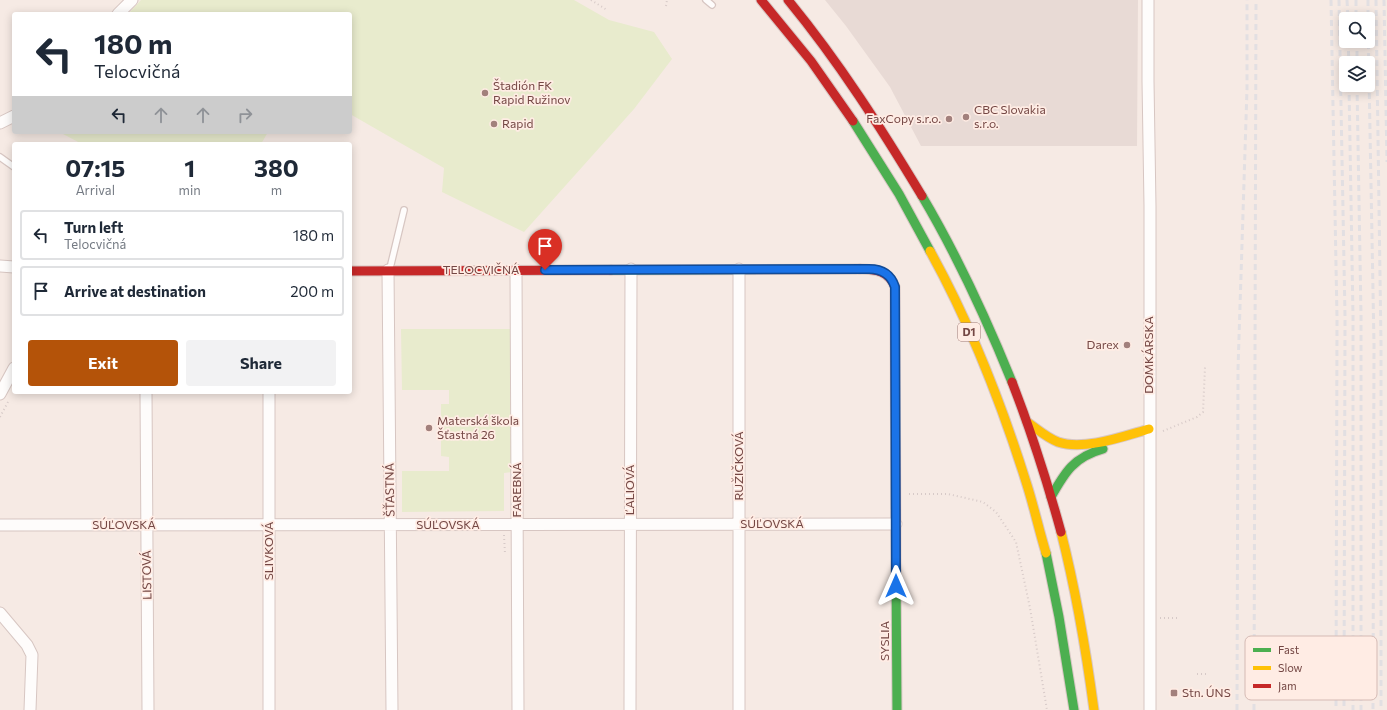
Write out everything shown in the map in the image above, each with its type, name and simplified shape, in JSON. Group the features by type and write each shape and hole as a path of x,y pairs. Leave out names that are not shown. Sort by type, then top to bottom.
{"main road":[{"name":"D1","path":"762,0 816,70 865,138 918,228 944,277 969,330 1008,429 1031,501 1048,562 1060,619 1074,710"},
{"name":"D1","path":"788,0 843,70 909,172 936,218 988,322 1007,367 1027,422 1051,497 1067,557 1080,618 1091,681 1094,710"},
{"name":"TELOCVIČNÁ","path":"352,270 877,269"},
{"name":"SYSLIA","path":"877,269 883,271 889,276 895,287 897,710"},
{"path":"1027,422 1058,442 1074,445 1149,434"},
{"path":"1051,497 1063,474 1070,465 1079,458 1092,451 1149,434"}],"street":[{"path":"120,12 132,0"},
{"name":"DOMKÁRSKA","path":"1148,0 1150,206 1150,710"},
{"path":"0,123 12,117"},
{"path":"0,266 12,268"},
{"name":"ĽALIOVÁ","path":"630,710 631,269"},
{"name":"RUŽIČKOVÁ","path":"739,269 740,710"},
{"name":"ŠŤASTNÁ","path":"388,270 392,710"},
{"name":"FAREBNÁ","path":"516,270 518,710"},
{"path":"5,396 12,374"},
{"name":"LISTOVÁ","path":"146,394 148,710"},
{"name":"SLIVKOVÁ","path":"269,394 269,710"},
{"name":"SÚĽOVSKÁ","path":"0,525 269,525 390,519 517,525 896,524"},
{"path":"0,613 27,645 32,654 30,710"}],"lane":[{"path":"706,0 712,5"},
{"path":"0,157 12,166"},
{"path":"388,270 391,264 404,210"}],"path":[{"path":"591,0 607,10"},
{"path":"666,6 667,0"},
{"path":"1149,434 1155,435 1197,417 1203,412 1205,367"},
{"path":"0,417 5,396"},
{"path":"896,493 948,494 983,502 996,512 1016,542 1030,608 1047,710"},
{"path":"1156,618 1179,618"},
{"path":"1197,674 1208,674"}],"shaded area":[{"path":"825,0 1138,0 1137,146 921,146 890,87 846,26"}],"green space":[{"name":"Rapid","path":"141,0 574,0 609,20 654,32 672,59 634,109 524,232 442,192 444,168 352,115 352,12 130,12"},
{"path":"63,134 267,134 262,142 78,142"},
{"path":"401,329 512,329 512,472 504,473 504,511 402,512 402,471 449,471 449,457 441,456 441,404 449,404 449,390 402,390"}],"railway":[{"path":"1237,710 1238,369 1247,89 1247,0"},
{"path":"1254,636 1256,0"},
{"path":"1331,0 1337,318 1336,636"},
{"path":"1339,0 1345,316 1344,636"},
{"path":"1347,0 1348,12"},
{"path":"1356,0 1356,12"},
{"path":"1368,0 1368,12"},
{"path":"1376,0 1381,344 1381,710"},
{"path":"1384,0 1387,162"},
{"path":"1348,48 1349,56"},
{"path":"1357,48 1357,56"},
{"path":"1368,48 1374,345 1373,636"},
{"path":"1349,92 1353,316 1353,636"},
{"path":"1357,92 1361,315 1361,636"},
{"path":"1254,700 1254,710"},
{"path":"1336,700 1336,710"},
{"path":"1344,700 1344,710"},
{"path":"1353,700 1353,710"},
{"path":"1361,700 1361,710"},
{"path":"1373,700 1373,710"}],"traffic: fast":[{"path":"853,121 899,194 930,251"},
{"path":"922,196 935,218 970,287 1012,382"},
{"path":"611,270 860,269"},
{"path":"1051,497 1066,473 1077,461 1093,452 1103,449"},
{"path":"1046,553 1059,617 1074,710"},
{"path":"896,571 897,710"}],"traffic: slow":[{"path":"930,251 972,336 996,395 1027,485 1046,553"},
{"path":"1027,422 1058,442 1080,445 1104,442 1149,429"},
{"path":"1061,532 1080,621 1094,710"}],"traffic: jam":[{"path":"761,0 811,61 853,121"},
{"path":"788,0 842,71 891,145 922,196"},
{"path":"860,269 877,270 886,274 895,287 896,571"},
{"path":"352,271 611,270"},
{"path":"1012,382 1026,419 1061,532"}],"place":[{"name":"Štadión FK Rapid Ružinov","path":"485,93"},
{"name":"CBC Slovakia s.r.o.","path":"966,117"},
{"name":"FaxCopy s.r.o.","path":"949,119"},
{"name":"Rapid","path":"494,124"},
{"name":"Darex","path":"1127,345"},
{"name":"Materská škola Šťastná 26","path":"429,428"},
{"name":"Stn. ÚNS","path":"1174,693"}],"route":[{"path":"545,270 877,269 883,271 889,276 895,287 896,586"}]}
